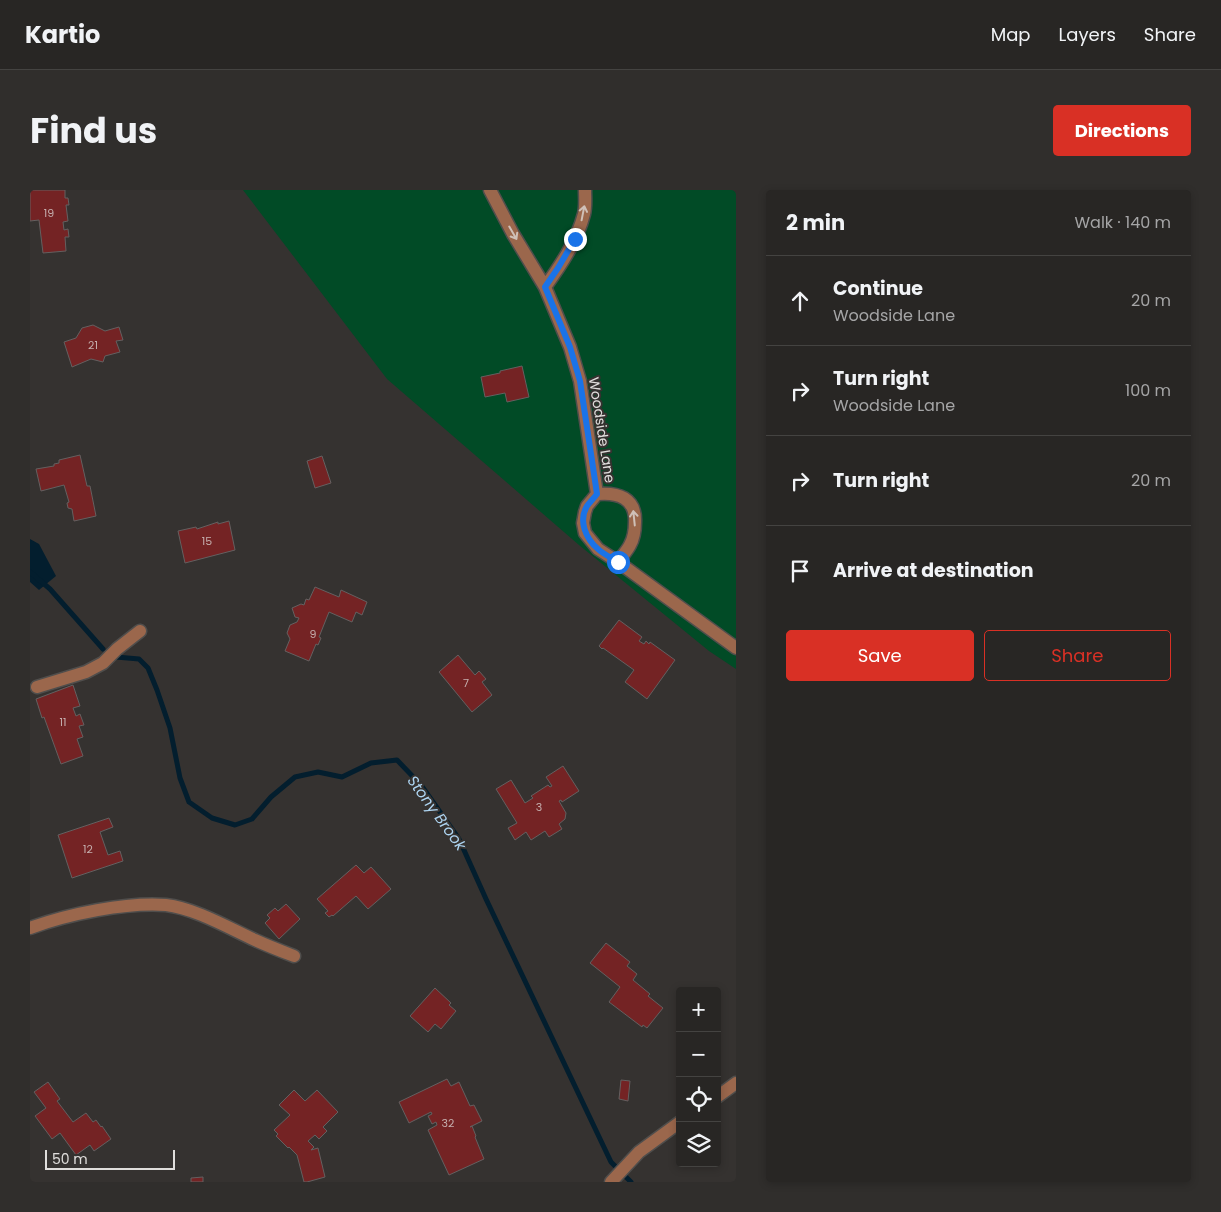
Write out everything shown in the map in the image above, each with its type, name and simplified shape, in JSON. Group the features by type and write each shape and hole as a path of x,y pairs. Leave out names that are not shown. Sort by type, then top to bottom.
{"street":[{"name":"Woodside Lane","path":"490,190 513,234 545,287 570,347 580,381 597,494"},
{"path":"545,287 575,239 584,212 585,190"},
{"name":"Woodside Lane","path":"618,562 630,546 635,532 636,514 628,500 619,495 610,493 597,494 584,512 583,523 585,533 598,550 618,562 736,648"},
{"path":"37,687 86,672 103,663 140,631"},
{"path":"30,928 54,920 127,905 167,905 204,916 294,956"},
{"path":"721,1094 736,1083"},
{"path":"612,1181 639,1152 676,1125"}],"green space":[{"path":"243,190 736,190 736,669 709,651 579,545 387,379"}],"water":[{"path":"30,539 39,544 56,576 39,590 30,582"}],"building":[{"path":"30,190 65,190 65,198 68,198 69,205 66,205 68,221 63,222 64,230 68,229 69,237 65,237 66,251 43,253 39,220 30,221"},
{"path":"93,325 105,331 119,327 123,340 116,341 120,352 105,356 103,362 91,359 72,367 64,342 76,338 82,328"},
{"path":"522,366 529,397 507,402 505,393 485,397 481,377"},
{"path":"80,455 87,486 90,486 96,516 74,521 72,509 68,508 67,503 69,502 64,485 41,491 36,469 54,466 54,464 59,463 59,460"},
{"path":"322,456 331,483 315,488 307,461"},
{"path":"229,521 235,550 185,563 178,531 196,527 197,529 218,522 218,524"},
{"path":"315,587 339,597 341,590 367,602 362,615 356,612 352,622 329,612 319,637 321,638 318,645 316,644 309,661 285,651 290,639 287,633 290,625 297,622 299,618 295,617 292,608 301,604 304,605 306,599 309,600"},
{"path":"619,620 642,637 639,641 644,644 646,641 649,644 650,642 675,660 647,699 625,682 634,670 599,646"},
{"path":"458,655 475,675 479,671 486,679 482,682 492,695 472,712 439,672"},
{"path":"73,685 80,706 73,708 76,716 80,714 84,725 79,726 83,737 77,739 83,756 61,764 36,699"},
{"path":"563,766 579,791 562,802 561,800 559,801 566,813 565,819 559,824 562,829 549,837 545,831 531,840 526,832 515,840 508,828 517,823 496,789 511,780 525,803 533,798 531,796 548,785 552,786 546,777"},
{"path":"109,818 113,827 100,832 108,855 120,851 123,861 72,878 58,835"},
{"path":"356,865 364,873 371,867 391,889 368,909 356,896 333,916 329,917 325,913 328,911 317,899"},
{"path":"286,904 300,919 279,939 265,923 270,918 267,915 275,908 278,911"},
{"path":"606,943 630,962 627,966 637,974 633,980 663,1008 647,1028 643,1025 642,1027 609,1002 620,987 590,963"},
{"path":"435,988 451,1003 449,1005 456,1011 441,1029 435,1024 428,1032 410,1016"},
{"path":"447,1079 451,1086 459,1082 470,1106 474,1105 482,1121 472,1126 484,1159 449,1175 428,1130 437,1125 436,1122 432,1124 428,1116 432,1114 431,1112 409,1123 399,1102"},
{"path":"621,1080 630,1081 628,1101 619,1099"},
{"path":"48,1082 60,1099 57,1101 73,1122 86,1113 93,1122 96,1120 102,1126 111,1139 94,1151 90,1145 76,1155 60,1133 52,1139 35,1116 46,1108 34,1092"},
{"path":"294,1090 305,1101 317,1090 338,1112 323,1127 327,1131 319,1139 315,1135 308,1141 314,1147 311,1150 318,1148 325,1177 307,1182 304,1182 297,1155 276,1136 278,1134 274,1130 290,1115 279,1105"},
{"path":"203,1177 203,1182 191,1182 191,1178"}],"waterway":[{"name":"Stony Brook","path":"30,572 50,589 103,649"},
{"name":"Stony Brook","path":"116,657 139,659 148,668 170,728 180,778 189,802 212,818 235,825 252,819 271,797 295,777 318,772 342,777 371,763 397,760 421,785 459,839 611,1162 631,1182"}],"route":[{"path":"575,239 545,287 570,347 580,381 597,494 584,512 583,523 585,533 598,550 618,562"}]}
